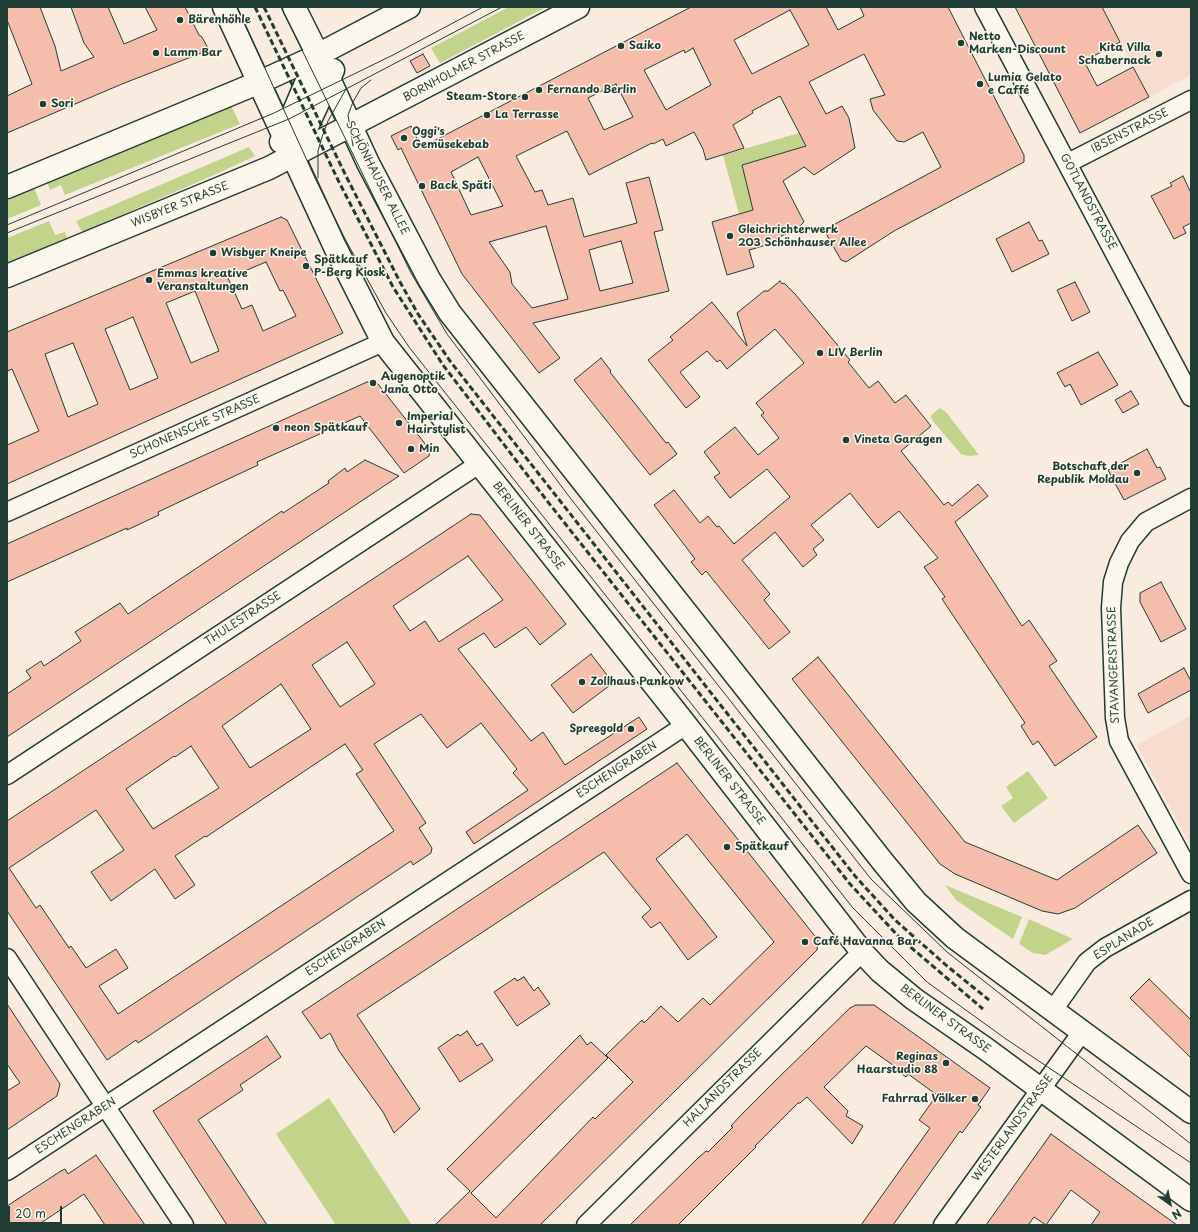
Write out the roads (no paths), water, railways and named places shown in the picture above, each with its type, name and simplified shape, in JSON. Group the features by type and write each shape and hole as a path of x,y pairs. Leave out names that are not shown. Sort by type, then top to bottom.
{"main road":[{"path":"224,7 336,247 383,342"},
{"name":"SCHÖNHAUSER ALLEE","path":"294,7 368,163 429,279 450,313 916,902 955,938 1053,1010"},
{"path":"7,187 260,82 318,55 409,7"},
{"name":"BORNHOLMER STRASSE","path":"351,127 578,7"},
{"path":"294,155 347,40"},
{"path":"270,168 318,55"},
{"name":"WISBYER STRASSE","path":"7,276 270,168 351,127"},
{"name":"BERLINER STRASSE","path":"383,342 686,725 862,952 880,971 914,999 986,1049 1191,1200"},
{"path":"1053,1010 1191,1112"}],"street":[{"name":"GOTLANDSTRASSE","path":"984,7 1068,163 1191,398"},
{"name":"IBSENSTRASSE","path":"1068,163 1191,100"},
{"name":"SCHONENSCHE STRASSE","path":"7,512 383,342"},
{"name":"THULESTRASSE","path":"7,775 479,464"},
{"name":"STAVANGERSTRASSE","path":"1191,498 1146,522 1130,541 1118,563 1113,582 1111,608 1115,718 1119,741 1191,874"},
{"name":"ESCHENGRABEN","path":"7,1171 686,725"},
{"name":"ESPLANADE","path":"1053,1010 1092,958 1135,930 1191,900"},
{"name":"HALLANDSTRASSE","path":"586,1225 862,952"},
{"path":"7,958 184,1225"},
{"name":"WESTERLANDSTRASSE","path":"943,1225 1082,1032"}],"tram line":[{"path":"237,7 315,178 345,239 386,313 409,347 853,908 927,982 1006,1039 1191,1163"},
{"path":"281,7 411,273 447,334 571,499 871,879 947,952 1191,1144"},
{"path":"7,225 274,113 393,55 483,7"},
{"path":"7,233 289,119 502,7"},
{"path":"353,146 348,115 361,88 371,80"},
{"path":"318,178 318,151 322,137 328,121 346,89"}],"railway":[{"path":"255,7 338,180 393,287 443,365 548,502 850,884 900,938 983,1009"},
{"path":"264,7 346,176 400,282 418,314 450,361 855,876 895,920 947,966 989,1000"}],"place":[{"name":"Bärenhöhle","path":"180,20"},
{"name":"Netto Marken-Discount","path":"961,43"},
{"name":"Saiko","path":"621,46"},
{"name":"Lamm Bar","path":"156,53"},
{"name":"Kita Villa Schabernack","path":"1159,54"},
{"name":"Lumia Gelato e Caffé","path":"980,84"},
{"name":"Fernando Berlin","path":"539,90"},
{"name":"Steam-Store","path":"525,97"},
{"name":"Sori","path":"43,104"},
{"name":"La Terrasse","path":"487,115"},
{"name":"Oggi's Gemüsekebab","path":"404,138"},
{"name":"Back Späti","path":"422,186"},
{"name":"Gleichrichterwerk 203 Schönhauser Allee","path":"730,236"},
{"name":"Wisbyer Kneipe","path":"213,253"},
{"name":"Spätkauf P-Berg Kiosk","path":"306,266"},
{"name":"Emmas kreative Veranstaltungen","path":"149,280"},
{"name":"LIV Berlin","path":"820,353"},
{"name":"Augenoptik Jana Otto","path":"373,383"},
{"name":"Imperial Hairstylist","path":"399,423"},
{"name":"neon Spätkauf","path":"276,428"},
{"name":"Vineta Garagen","path":"846,440"},
{"name":"Min","path":"411,449"},
{"name":"Botschaft der Republik Moldau","path":"1137,473"},
{"name":"Zollhaus Pankow","path":"582,682"},
{"name":"Spreegold","path":"631,729"},
{"name":"Spätkauf","path":"727,847"},
{"name":"Café Havanna Bar","path":"805,942"},
{"name":"Reginas Haarstudio 88","path":"946,1063"},
{"name":"Fahrrad Völker","path":"975,1099"}]}
